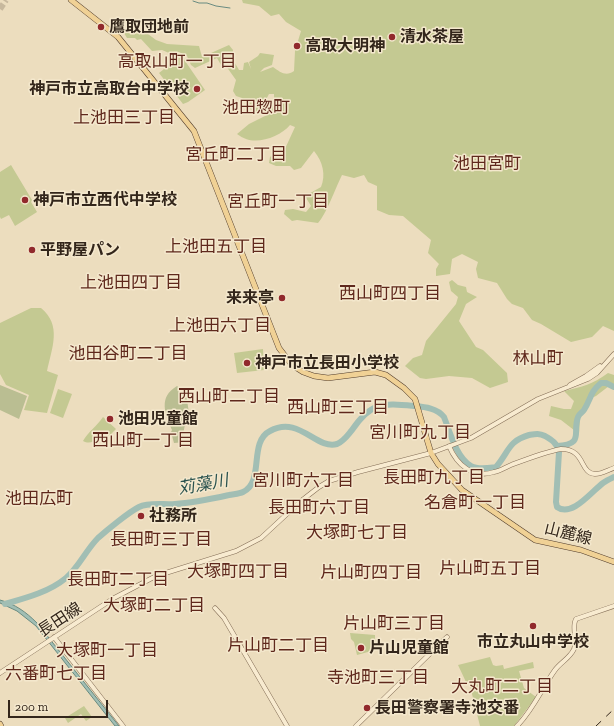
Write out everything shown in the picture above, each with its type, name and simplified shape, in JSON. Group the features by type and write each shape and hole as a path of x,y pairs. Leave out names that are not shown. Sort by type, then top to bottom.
{"main road":[{"name":"山麓線","path":"70,0 118,37 194,131 279,348 285,358 292,365 303,372 314,376 328,378 381,372 404,388 415,399 430,453 462,490 535,540 581,550 614,562"}],"street":[{"path":"568,386 599,367 614,350"},
{"path":"568,386 593,376 614,354"},
{"name":"長田線","path":"0,673 114,598 156,576 236,551 261,538 300,502 329,481 430,453 458,443 492,427 538,399 568,386"},
{"path":"450,446 462,466 469,471 478,474 494,473 511,465 561,449 570,450 578,454 586,470 592,473 600,473 614,468"},
{"path":"517,726 524,718 556,668 571,654 574,649 576,642 575,621 579,618 614,606"},
{"path":"215,608 224,618 287,726"},
{"path":"54,637 123,726"},
{"path":"356,726 447,637"}],"green space":[{"path":"242,0 614,0 614,331 603,326 592,337 571,342 532,320 523,308 512,304 507,299 497,283 478,278 476,269 478,262 462,254 452,259 450,274 436,276 436,269 439,264 428,253 431,240 403,216 389,215 377,210 377,186 368,182 364,175 354,178 342,175 328,207 318,223 297,220 292,221 284,214 285,210 293,209 306,212 311,206 305,196 321,187 323,182 323,169 320,160 314,151 301,168 294,170 290,166 276,166 269,163 270,157 279,149 284,151 295,127 290,125 276,136 264,140 246,139 237,134 249,124 267,115 274,99 274,94 269,94 258,114 250,109 242,98 236,96 233,91 236,80 226,66 221,65 217,58 195,68 191,65 187,56 179,52 169,53 162,50 152,51 141,39 137,40 135,38 127,38 124,33 148,34 156,40 167,44 199,46 202,57 229,45 233,50 232,58 239,70 243,70 244,63 248,62 251,69 249,62 260,53 274,55 272,65 264,68 260,72 273,67 286,74 294,71 295,51 301,31 286,22 279,14 271,16 259,6 243,3"},
{"path":"178,58 183,58 205,90 183,104 159,73"},
{"path":"11,165 32,200 31,202 37,212 15,226 9,215 1,219 0,217 0,172"},
{"path":"452,280 458,285 466,287 467,292 477,297 466,304 459,321 476,347 483,350 507,373 508,382 490,388 472,378 449,376 426,379 420,378 405,366 413,358 422,355 426,341 456,304 458,297 451,291 449,282"},
{"path":"31,308 41,308 52,322 54,337 47,371 58,375 47,413 24,410 29,395 6,385 0,374 0,323"},
{"path":"263,349 264,370 237,373 234,353"},
{"path":"608,373 614,375 614,390 609,386 596,396 587,400 586,411 580,418 579,434 561,420 549,416 551,406 571,409 574,401 564,391 587,385"},
{"path":"0,385 27,396 19,419 0,410"},
{"path":"177,386 189,397 187,400 189,413 183,435 185,442 174,443 171,432 172,430 165,412 165,401 171,390"},
{"path":"58,389 72,394 63,418 50,413"},
{"path":"103,417 116,429 109,436 103,432 92,442 89,443 83,441 87,435"},
{"path":"350,633 375,635 375,650 357,655"},
{"path":"490,657 493,665 503,665 504,669 533,662 534,668 519,671 524,688 536,697 514,726 480,726 469,682 466,682 458,665"},
{"path":"84,706 92,717 86,721 81,714 68,723 65,718"}],"water":[{"path":"0,600 20,609 37,623 119,726 115,726 36,626 17,611 0,603"}],"waterway":[{"path":"193,1 230,8"},
{"path":"557,446 566,445 574,440 576,437 578,417 584,410 597,386 601,383 606,383 614,387"},
{"name":"苅藻川","path":"5,604 37,594 66,578 71,574 98,538 124,517 143,505 195,502 243,492 250,487 253,480 260,444 263,436 270,431 280,427 290,427 329,445 337,444 345,438 365,414 378,406 403,405 426,408 438,412 444,417 454,444 461,457 471,466 477,468 496,467 513,444 522,437 535,434 545,436 554,442 559,452 556,502 557,507 563,509 569,509 582,502 603,483 614,477"}],"tunnel":[{"path":"0,9 6,0"}],"railway":[{"path":"596,726 614,709"}],"place":[{"name":"鷹取団地前","path":"101,27"},
{"name":"清水茶屋","path":"392,37"},
{"name":"高取大明神","path":"297,46"},
{"name":"神戸市立高取台中学校","path":"197,89"},
{"name":"神戸市立西代中学校","path":"25,200"},
{"name":"平野屋パン","path":"32,250"},
{"name":"来来亭","path":"282,298"},
{"name":"神戸市立長田小学校","path":"247,363"},
{"name":"池田児童館","path":"110,419"},
{"name":"社務所","path":"141,516"},
{"name":"市立丸山中学校","path":"533,626"},
{"name":"片山児童館","path":"361,648"},
{"name":"長田警察署寺池交番","path":"367,708"}],"district":[{"name":"高取山町一丁目","path":"177,62"},
{"name":"池田惣町","path":"256,108"},
{"name":"上池田三丁目","path":"124,118"},
{"name":"宮丘町二丁目","path":"236,155"},
{"name":"池田宮町","path":"487,164"},
{"name":"宮丘町一丁目","path":"278,202"},
{"name":"上池田五丁目","path":"216,247"},
{"name":"上池田四丁目","path":"131,283"},
{"name":"西山町四丁目","path":"390,294"},
{"name":"上池田六丁目","path":"220,326"},
{"name":"池田谷町二丁目","path":"128,354"},
{"name":"林山町","path":"538,359"},
{"name":"西山町二丁目","path":"229,397"},
{"name":"西山町三丁目","path":"338,408"},
{"name":"宮川町九丁目","path":"420,433"},
{"name":"西山町一丁目","path":"143,441"},
{"name":"長田町九丁目","path":"434,478"},
{"name":"宮川町六丁目","path":"303,481"},
{"name":"池田広町","path":"39,499"},
{"name":"名倉町一丁目","path":"475,503"},
{"name":"長田町六丁目","path":"319,508"},
{"name":"大塚町七丁目","path":"357,533"},
{"name":"長田町三丁目","path":"161,540"},
{"name":"片山町五丁目","path":"490,569"},
{"name":"大塚町四丁目","path":"238,572"},
{"name":"片山町四丁目","path":"371,573"},
{"name":"長田町二丁目","path":"118,580"},
{"name":"大塚町二丁目","path":"154,606"},
{"name":"片山町三丁目","path":"394,624"},
{"name":"片山町二丁目","path":"278,646"},
{"name":"大塚町一丁目","path":"107,651"},
{"name":"六番町七丁目","path":"56,674"},
{"name":"寺池町三丁目","path":"378,678"},
{"name":"大丸町二丁目","path":"502,687"}]}
